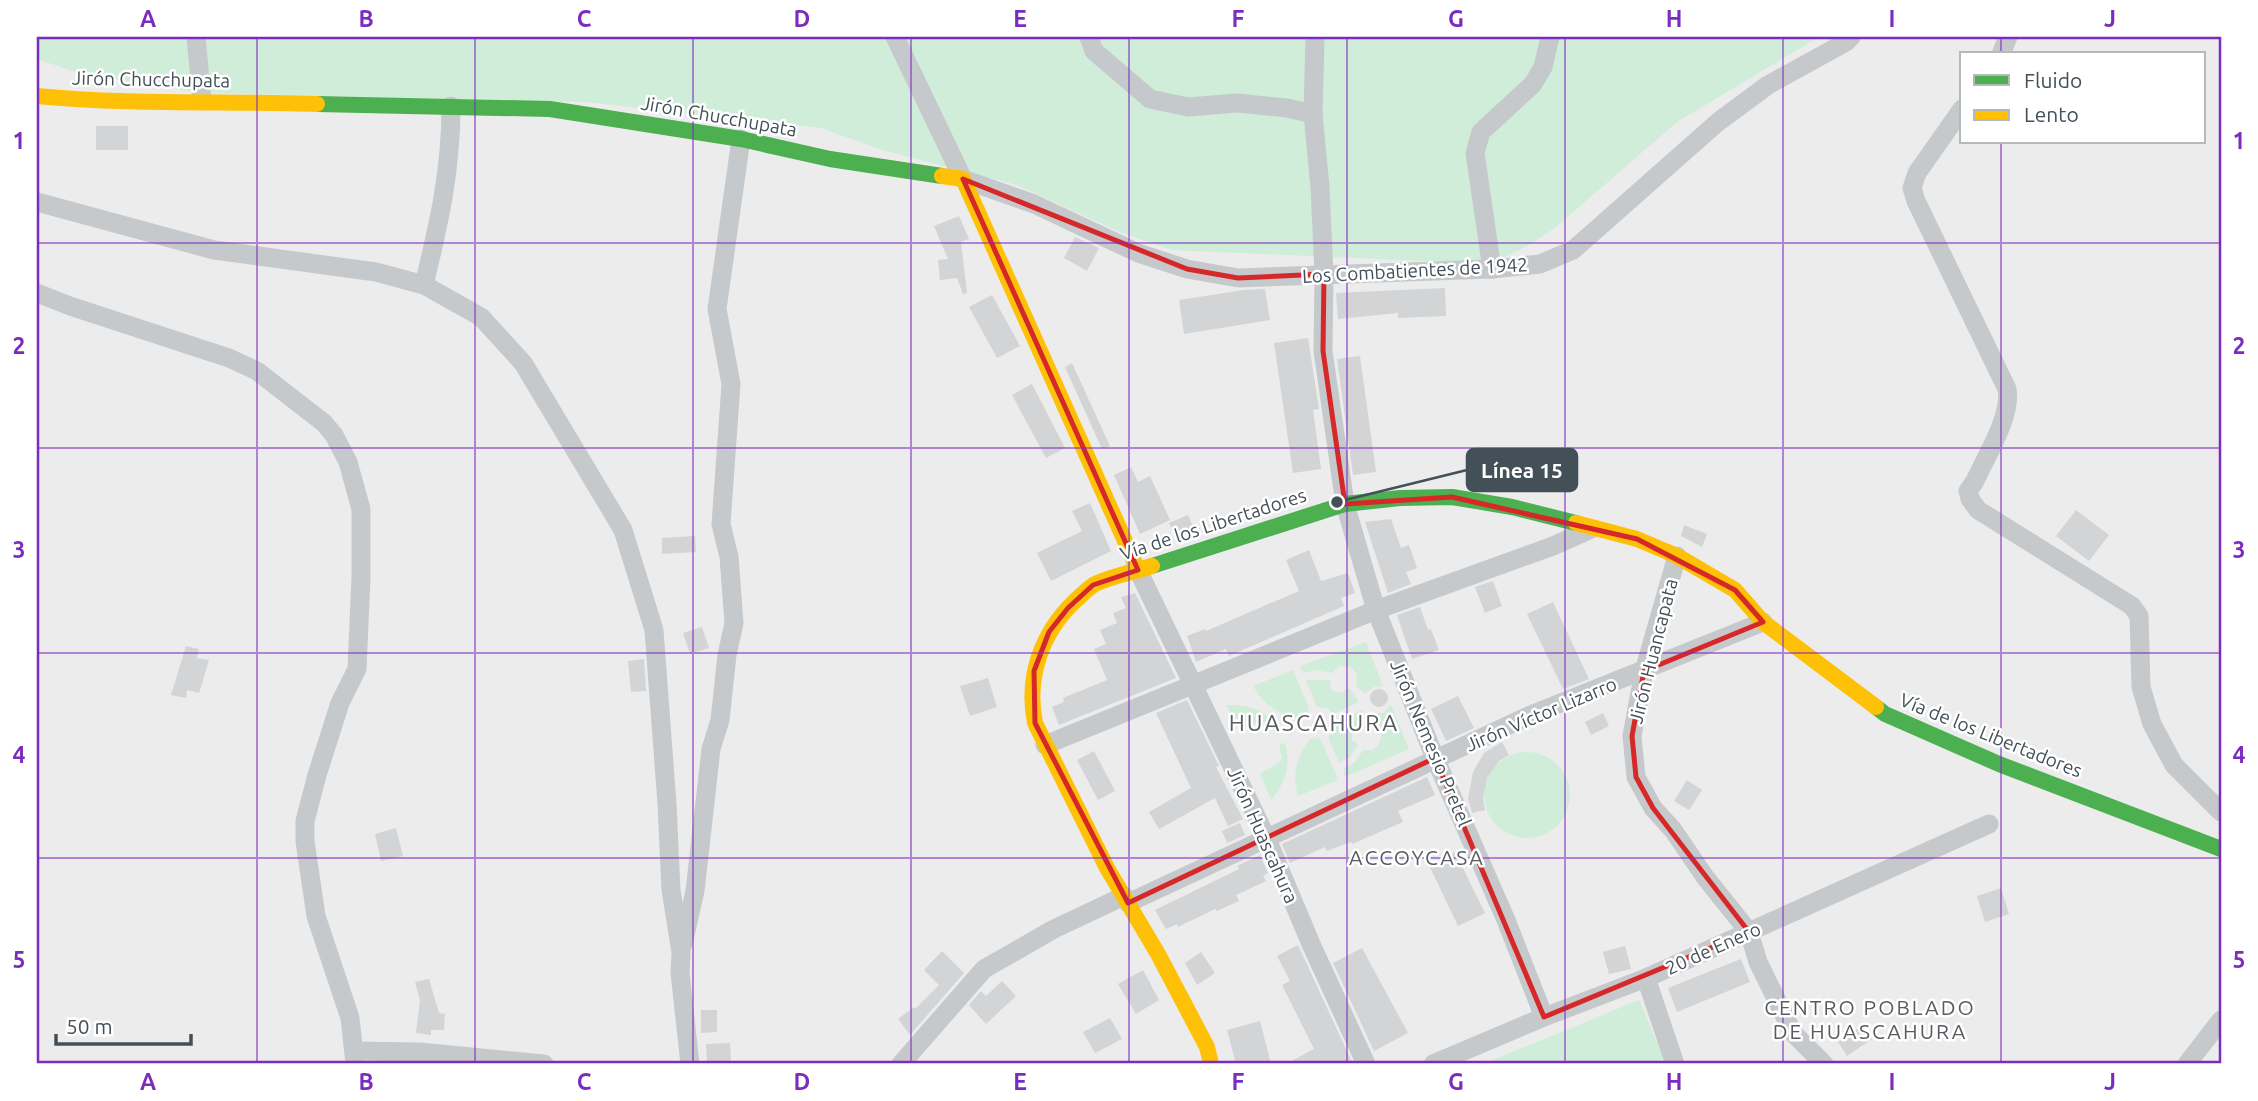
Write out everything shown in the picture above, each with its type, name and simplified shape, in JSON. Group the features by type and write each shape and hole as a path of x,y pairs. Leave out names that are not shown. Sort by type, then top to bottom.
{"main road":[{"name":"Jirón Chucchupata","path":"37,96 96,102 202,101 550,109 741,139 830,159 963,178"},
{"path":"963,178 1138,570"},
{"name":"Vía de los Libertadores","path":"1211,1064 1207,1046 1101,856 1035,723 1031,702 1034,671 1049,632 1068,608 1093,585 1345,504 1399,498 1452,497 1512,507 1637,539 1677,556 1735,590 1763,622 1885,714 1999,764 2221,849"}],"street":[{"path":"196,37 202,101"},
{"path":"895,37 963,178"},
{"path":"1089,37 1094,51 1150,99 1188,107 1237,103 1287,108 1313,114"},
{"name":"Jirón Nemesio Pretel","path":"1315,37 1313,114 1324,274 1323,351 1345,504 1376,610 1545,1017"},
{"path":"1492,269 1475,153 1477,142 1481,132 1533,84 1543,67 1550,37"},
{"name":"Los Combatientes de 1942","path":"963,178 1034,204 1138,253 1187,269 1238,278 1492,269 1539,264 1573,250 1717,122 1768,85 1846,43 1851,37"},
{"path":"424,285 443,204 451,136 451,106"},
{"path":"1960,112 1917,173 1913,188 1916,201 2009,398 2006,413 1968,491 1970,499 1978,510 2132,606 2139,616 2141,687 2152,724 2174,765 2221,812"},
{"path":"690,1064 680,972 681,952 695,891 711,749 720,720 727,654 734,623 729,557 721,524 731,384 717,309 741,139"},
{"path":"37,202 214,250 376,272 424,285 481,317 523,363 623,530 654,629 666,778 671,890 681,952"},
{"path":"37,293 229,358 257,371 324,423 334,435 348,463 361,509 357,670 340,703 317,775 305,821 304,841 316,916 351,1018 355,1057 420,1052 544,1064"},
{"path":"1045,745 1376,610 1553,546 1594,527"},
{"name":"Jirón Huancapata","path":"1677,556 1644,671 1632,736 1636,777 1653,808 1673,830 1705,877 1749,932 1758,961 1793,1033 1824,1064"},
{"name":"Jirón Huascahura","path":"1138,570 1266,836 1311,944 1366,1064"},
{"name":"Jirón Víctor Lizarro","path":"901,1064 984,969 1054,929 1126,900 1526,717 1763,622"},
{"name":"20 de Enero","path":"1433,1064 1646,978 1989,824"},
{"path":"1646,978 1675,1064"},
{"path":"2186,1064 2221,1020"}],"highlighted area":[{"path":"963,179 1187,269 1238,278 1324,274 1323,351 1345,504 1452,497 1637,539 1735,590 1763,622 1644,671 1632,736 1636,777 1653,808 1749,932 1544,1017 1435,758 1128,903 1035,723 1034,671 1049,632 1068,608 1093,585 1138,570"}],"green space":[{"path":"37,37 1819,37 1677,122 1556,227 1529,245 1490,264 1172,250 1122,233 1017,185 882,150 821,128 585,102 200,93 85,75 37,59"},
{"path":"1366,642 1383,686 1374,687 1365,693 1356,686 1357,674 1350,666 1339,666 1332,673 1315,670 1304,673 1300,666"},
{"path":"1293,670 1309,708 1302,719 1273,708 1253,686"},
{"path":"1306,680 1332,680 1332,691 1342,693 1347,688 1359,702 1333,714 1327,708 1317,707"},
{"path":"1226,705 1258,710 1271,719 1281,733 1277,735 1263,721 1239,729"},
{"path":"1391,705 1409,749 1345,777 1343,769 1355,762 1363,750 1377,747 1381,740 1378,729 1371,723 1371,713 1383,713"},
{"path":"1363,710 1363,729 1355,729 1352,734 1352,740 1358,745 1350,757 1339,763 1328,737 1335,730 1335,722"},
{"path":"1318,738 1338,780 1298,796 1295,773 1298,759 1310,739"},
{"path":"1285,743 1286,773 1271,800 1260,774 1281,761 1280,744"},
{"path":"1519,752 1535,752 1558,764 1567,778 1570,795 1567,812 1558,826 1535,838 1519,838 1503,831 1491,819 1484,803 1484,787 1491,771 1503,759"},
{"path":"1639,1000 1666,1064 1483,1064"}],"building":[{"path":"96,126 128,126 128,150 96,150"},
{"path":"959,216 969,239 961,242 967,293 963,294 957,278 940,280 938,260 948,259 934,226"},
{"path":"1075,237 1099,248 1087,271 1064,258"},
{"path":"1445,288 1446,316 1398,318 1398,313 1338,319 1336,293"},
{"path":"1265,289 1270,320 1184,334 1179,300"},
{"path":"992,295 1020,346 997,358 969,307"},
{"path":"1308,338 1319,409 1313,410 1321,469 1293,473 1274,343"},
{"path":"1360,356 1376,472 1353,475 1337,359"},
{"path":"1072,363 1110,446 1102,449 1065,367"},
{"path":"1032,384 1065,448 1046,458 1012,395"},
{"path":"1131,467 1138,482 1150,476 1170,520 1140,534 1114,475"},
{"path":"1090,503 1111,551 1051,581 1037,553 1082,531 1072,511"},
{"path":"2076,510 2109,535 2089,561 2056,536"},
{"path":"1188,515 1195,531 1176,537 1169,523"},
{"path":"1391,519 1401,548 1409,545 1417,568 1406,572 1411,584 1388,593 1365,522"},
{"path":"1684,525 1707,534 1702,547 1681,536"},
{"path":"695,536 696,552 662,554 662,538"},
{"path":"1309,550 1321,581 1348,573 1355,593 1341,598 1344,606 1229,656 1226,649 1196,662 1187,636 1205,629 1206,631 1299,591 1286,560"},
{"path":"1493,581 1502,606 1485,613 1475,587"},
{"path":"1135,593 1176,678 1059,725 1052,707 1064,702 1063,698 1107,680 1094,649 1106,644 1100,630 1117,623 1113,613 1126,608 1121,597"},
{"path":"1553,602 1589,679 1563,689 1527,614"},
{"path":"1420,607 1439,650 1412,659 1397,615"},
{"path":"702,627 709,648 690,654 683,633"},
{"path":"186,646 199,649 197,658 209,660 199,693 187,690 186,698 171,695"},
{"path":"644,659 646,691 631,692 628,661"},
{"path":"988,678 997,707 970,716 960,686"},
{"path":"1375,689 1383,689 1388,698 1386,705 1375,707 1370,702 1370,694"},
{"path":"1458,696 1474,728 1446,741 1431,709"},
{"path":"1187,700 1219,766 1216,767 1243,819 1228,826 1215,798 1159,829 1149,812 1191,788 1156,713"},
{"path":"1603,713 1609,726 1591,735 1585,722"},
{"path":"1502,742 1509,755 1499,761 1487,778 1483,798 1485,810 1472,813 1468,799 1473,772 1484,753"},
{"path":"1094,751 1115,791 1098,800 1077,760"},
{"path":"1427,777 1435,795 1398,811 1403,822 1352,844 1351,842 1327,851 1325,847 1290,863 1282,844"},
{"path":"1687,780 1702,790 1689,810 1674,801"},
{"path":"1240,823 1245,835 1227,843 1222,831"},
{"path":"396,828 403,856 381,861 375,834"},
{"path":"1455,852 1485,913 1458,926 1429,865"},
{"path":"1260,855 1268,873 1263,876 1266,881 1236,895 1239,901 1178,927 1177,924 1166,929 1155,910 1239,869 1237,866"},
{"path":"2001,888 2009,914 1985,922 1977,896"},
{"path":"1298,945 1352,1062 1348,1064 1286,1064 1314,1049 1282,985 1290,981 1277,956"},
{"path":"1625,946 1631,969 1609,974 1603,952"},
{"path":"1362,948 1408,1033 1374,1051 1333,963"},
{"path":"942,951 964,973 910,1035 898,1019 914,1007 915,1009 939,985 924,970"},
{"path":"1201,952 1215,973 1197,985 1185,963"},
{"path":"1741,959 1750,982 1677,1012 1668,988"},
{"path":"1143,970 1159,1000 1136,1014 1118,984"},
{"path":"429,979 439,1013 445,1014 444,1030 431,1030 431,1035 416,1033 420,1000 415,982"},
{"path":"1002,981 1016,996 986,1024 969,1005 981,991 986,996"},
{"path":"701,1010 717,1010 717,1032 701,1033"},
{"path":"1110,1018 1122,1039 1095,1053 1083,1032"},
{"path":"1260,1021 1271,1064 1236,1064 1227,1030"},
{"path":"1863,1025 1872,1039 1847,1056 1838,1042"},
{"path":"730,1043 731,1062 707,1063 706,1044"}],"traffic: fast":[{"path":"317,104 550,109 741,139 830,159 942,176"},
{"path":"1152,566 1345,504 1400,498 1452,497 1512,507 1576,523"},
{"path":"1876,707 1885,714 1999,764 2221,849"}],"traffic: slow":[{"path":"37,96 142,102 317,104"},
{"path":"942,176 963,179 1138,570"},
{"path":"1576,523 1637,539 1677,556 1735,590 1763,622 1876,707"},
{"path":"1152,566 1095,584 1075,601 1053,627 1039,657 1035,673 1035,723 1107,868 1158,954 1207,1047 1211,1064"}],"place":[{"name":"Línea 15","path":"1337,502"}],"district":[{"name":"HUASCAHURA","path":"1314,723"},
{"name":"ACCOYCASA","path":"1417,858"},
{"name":"CENTRO POBLADO DE HUASCAHURA","path":"1870,1020"}]}
